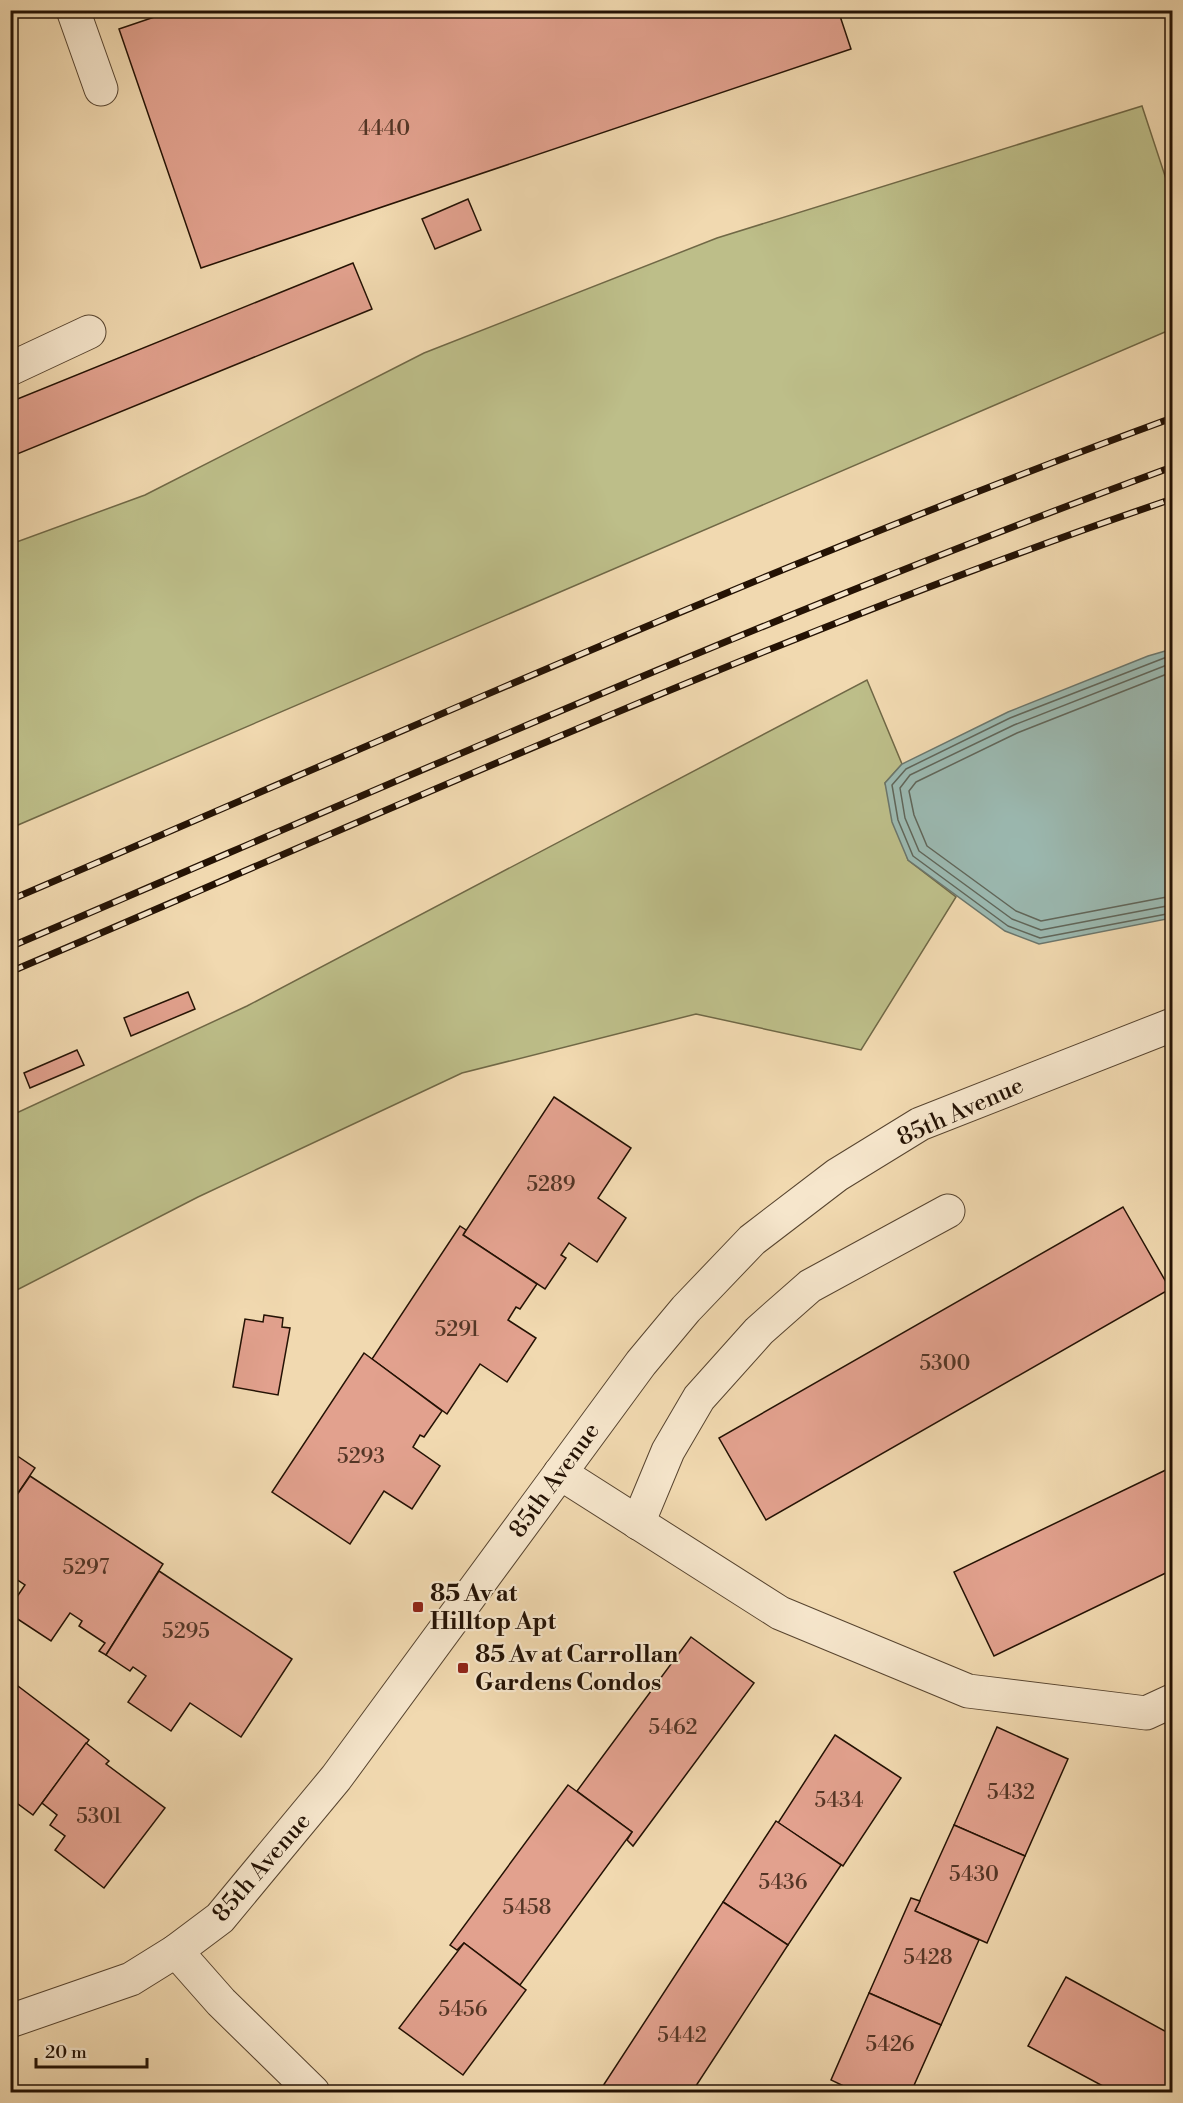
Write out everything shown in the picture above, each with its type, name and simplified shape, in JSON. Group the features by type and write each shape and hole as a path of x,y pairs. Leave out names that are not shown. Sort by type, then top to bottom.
{"street":[{"path":"73,10 101,89"},
{"path":"10,369 88,332"},
{"name":"85th Avenue","path":"10,2021 131,1979 176,1951 220,1918 336,1778 641,1363 686,1309 752,1240 837,1175 920,1124 1173,1025"},
{"path":"638,1523 668,1451 699,1398 759,1331 810,1286 948,1211"},
{"path":"560,1473 780,1613 968,1691 1146,1713 1173,1701"},
{"path":"176,1951 221,2002 313,2092"}],"green space":[{"path":"1142,106 1172,197 1172,329 11,828 11,544 145,495 424,353 717,238"},
{"path":"867,680 902,764 885,783 908,860 956,897 861,1050 696,1014 462,1073 198,1197 11,1293 10,1116 247,1006"}],"water":[{"path":"1172,649 1172,918 1039,944 1005,931 908,860 892,822 885,783 902,764 1008,712 1148,656"}],"building":[{"path":"175,10 838,10 851,49 201,268 119,29"},
{"path":"468,199 481,230 435,249 422,219"},
{"path":"353,263 372,309 10,457 10,402"},
{"path":"188,992 195,1009 131,1036 124,1018"},
{"path":"77,1050 84,1065 30,1088 24,1073"},
{"path":"554,1097 631,1148 598,1198 626,1218 597,1262 569,1243 561,1255 566,1258 545,1289 463,1235"},
{"path":"1123,1207 1170,1289 766,1520 719,1438"},
{"path":"460,1226 466,1230 463,1235 537,1284 520,1309 516,1307 508,1320 536,1338 507,1382 480,1364 447,1414 372,1359"},
{"path":"264,1315 283,1318 282,1327 290,1328 278,1395 233,1387 245,1319 263,1322"},
{"path":"364,1353 442,1411 424,1437 420,1435 413,1447 440,1466 412,1509 384,1491 350,1544 272,1492"},
{"path":"10,1451 35,1468 10,1505"},
{"path":"1172,1467 1172,1570 994,1656 954,1572"},
{"path":"30,1476 163,1564 106,1655 99,1651 105,1643 79,1626 82,1621 70,1613 51,1641 10,1614 10,1607 25,1585 10,1575 10,1505"},
{"path":"159,1571 292,1659 241,1737 190,1703 171,1731 128,1702 146,1676 133,1667 130,1671 106,1655"},
{"path":"691,1637 754,1683 633,1846 627,1840 632,1832 577,1791"},
{"path":"10,1680 89,1740 33,1815 10,1798"},
{"path":"997,1727 1068,1759 1025,1856 954,1825"},
{"path":"835,1735 901,1778 843,1866 778,1823"},
{"path":"86,1743 109,1761 106,1764 165,1808 104,1888 55,1850 65,1836 50,1825 57,1815 42,1803"},
{"path":"568,1785 632,1832 520,1985 464,1943 457,1950 450,1945"},
{"path":"776,1821 841,1865 788,1945 723,1902"},
{"path":"954,1825 1025,1856 987,1943 915,1911"},
{"path":"911,1898 920,1901 915,1911 979,1940 941,2025 869,1993"},
{"path":"723,1902 788,1945 692,2092 599,2092"},
{"path":"464,1943 526,1990 463,2075 399,2028"},
{"path":"1066,1977 1172,2035 1172,2092 1114,2092 1028,2046"},
{"path":"869,1993 941,2025 911,2092 856,2092 831,2080"}],"railway":[{"path":"10,900 733,590 1025,473 1172,418"},
{"path":"10,947 733,639 1025,522 1172,467"},
{"path":"10,972 442,786 732,665 1024,551 1172,499"}],"place":[{"name":"85 Av at Hilltop Apt","path":"418,1607"},
{"name":"85 Av at Carrollan Gardens Condos","path":"463,1668"}]}
